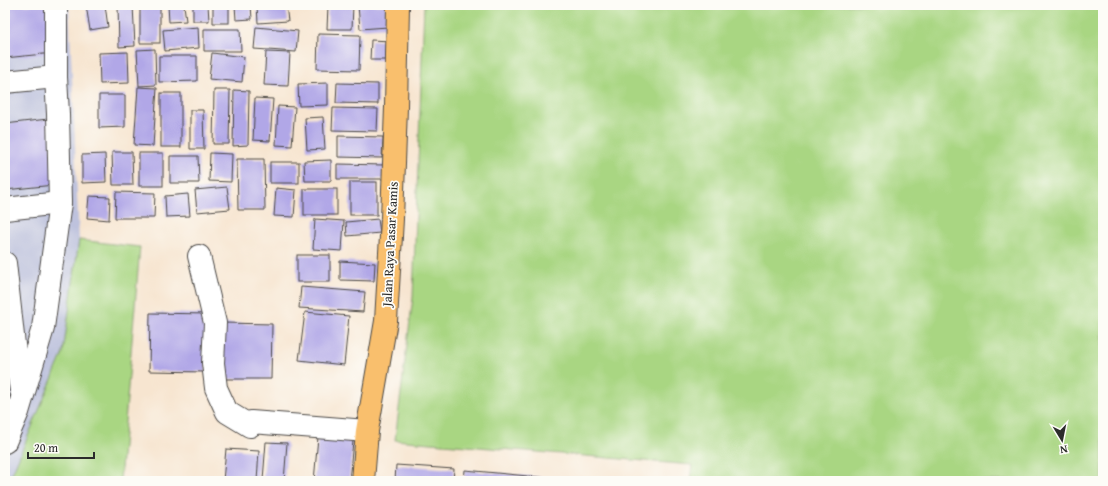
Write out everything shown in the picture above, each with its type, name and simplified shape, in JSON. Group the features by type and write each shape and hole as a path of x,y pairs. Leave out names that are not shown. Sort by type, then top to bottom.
{"main road":[{"name":"Jalan Raya Pasar Kamis","path":"363,481 367,431 386,321 392,219 398,5"}],"street":[{"path":"5,442 18,412 43,328 60,203 56,77 56,5"},
{"path":"5,82 56,77"},
{"path":"5,208 60,203"},
{"path":"199,256 215,323 213,363 216,388 227,412 250,426 251,422 367,431"},
{"path":"5,263 9,345 22,396"}],"shaded area":[{"path":"5,5 69,5 79,240 63,353 9,481 5,481"}],"green space":[{"path":"424,5 1103,5 1103,481 690,481 692,465 395,440 413,297"},
{"path":"79,240 140,247 120,481 9,481 63,353"}],"building":[{"path":"5,5 48,5 53,53 5,58"},
{"path":"86,5 105,5 108,27 90,30"},
{"path":"118,5 133,5 135,46 119,47"},
{"path":"140,5 160,5 160,43 140,43"},
{"path":"168,5 184,5 186,21 169,22"},
{"path":"193,5 208,5 209,21 193,21"},
{"path":"213,5 229,5 229,23 213,23"},
{"path":"235,5 251,5 252,19 236,20"},
{"path":"257,5 286,5 288,21 258,23"},
{"path":"328,5 353,5 352,29 327,29"},
{"path":"358,5 386,5 388,27 360,29"},
{"path":"198,27 199,48 165,51 163,30"},
{"path":"256,27 298,31 296,52 254,49"},
{"path":"204,29 240,29 241,51 204,51"},
{"path":"318,34 360,35 359,70 317,69"},
{"path":"371,40 391,41 391,60 370,60"},
{"path":"155,49 156,85 139,86 137,50"},
{"path":"128,52 129,83 100,84 99,53"},
{"path":"266,52 290,53 288,86 264,85"},
{"path":"212,53 244,57 242,82 209,79"},
{"path":"159,56 197,56 197,81 159,82"},
{"path":"328,83 328,105 299,106 298,84"},
{"path":"337,83 378,84 378,104 336,103"},
{"path":"138,87 157,88 153,146 134,145"},
{"path":"214,90 230,90 229,144 213,144"},
{"path":"234,90 249,91 248,145 233,146"},
{"path":"161,93 181,93 181,147 161,147"},
{"path":"99,95 125,95 125,127 99,128"},
{"path":"255,98 273,99 270,141 253,140"},
{"path":"278,106 295,107 292,146 276,145"},
{"path":"333,108 378,109 377,131 332,130"},
{"path":"190,110 203,110 204,149 190,149"},
{"path":"323,117 325,149 307,150 305,118"},
{"path":"48,119 54,185 5,190 5,124"},
{"path":"338,136 383,137 382,158 338,157"},
{"path":"112,152 132,152 133,185 113,185"},
{"path":"139,153 163,153 163,186 139,186"},
{"path":"210,153 232,154 231,182 209,181"},
{"path":"105,154 106,182 82,183 82,155"},
{"path":"170,156 198,156 199,183 170,183"},
{"path":"237,159 264,159 265,210 238,210"},
{"path":"331,160 331,181 305,181 304,161"},
{"path":"270,162 299,162 299,183 270,183"},
{"path":"337,164 384,165 384,179 337,179"},
{"path":"350,182 377,182 377,215 350,215"},
{"path":"227,187 230,209 197,212 195,190"},
{"path":"276,188 296,190 294,217 274,216"},
{"path":"304,189 337,189 337,215 304,215"},
{"path":"116,192 155,193 154,218 115,218"},
{"path":"188,194 190,216 166,217 165,196"},
{"path":"89,196 110,197 109,220 87,218"},
{"path":"315,219 344,221 342,251 313,249"},
{"path":"378,219 380,233 347,236 346,222"},
{"path":"297,255 330,255 330,282 297,282"},
{"path":"340,261 375,263 374,281 340,280"},
{"path":"301,287 365,292 363,312 299,308"},
{"path":"305,312 349,316 344,365 299,360"},
{"path":"150,313 207,314 206,372 149,371"},
{"path":"222,323 272,324 271,379 221,379"},
{"path":"5,352 11,396 5,397"},
{"path":"318,437 353,441 349,481 314,481"},
{"path":"266,442 287,443 284,481 263,480"},
{"path":"226,449 259,451 257,481 223,481"},
{"path":"396,465 454,469 453,481 395,481"},
{"path":"465,470 570,480 570,481 464,481"}]}
